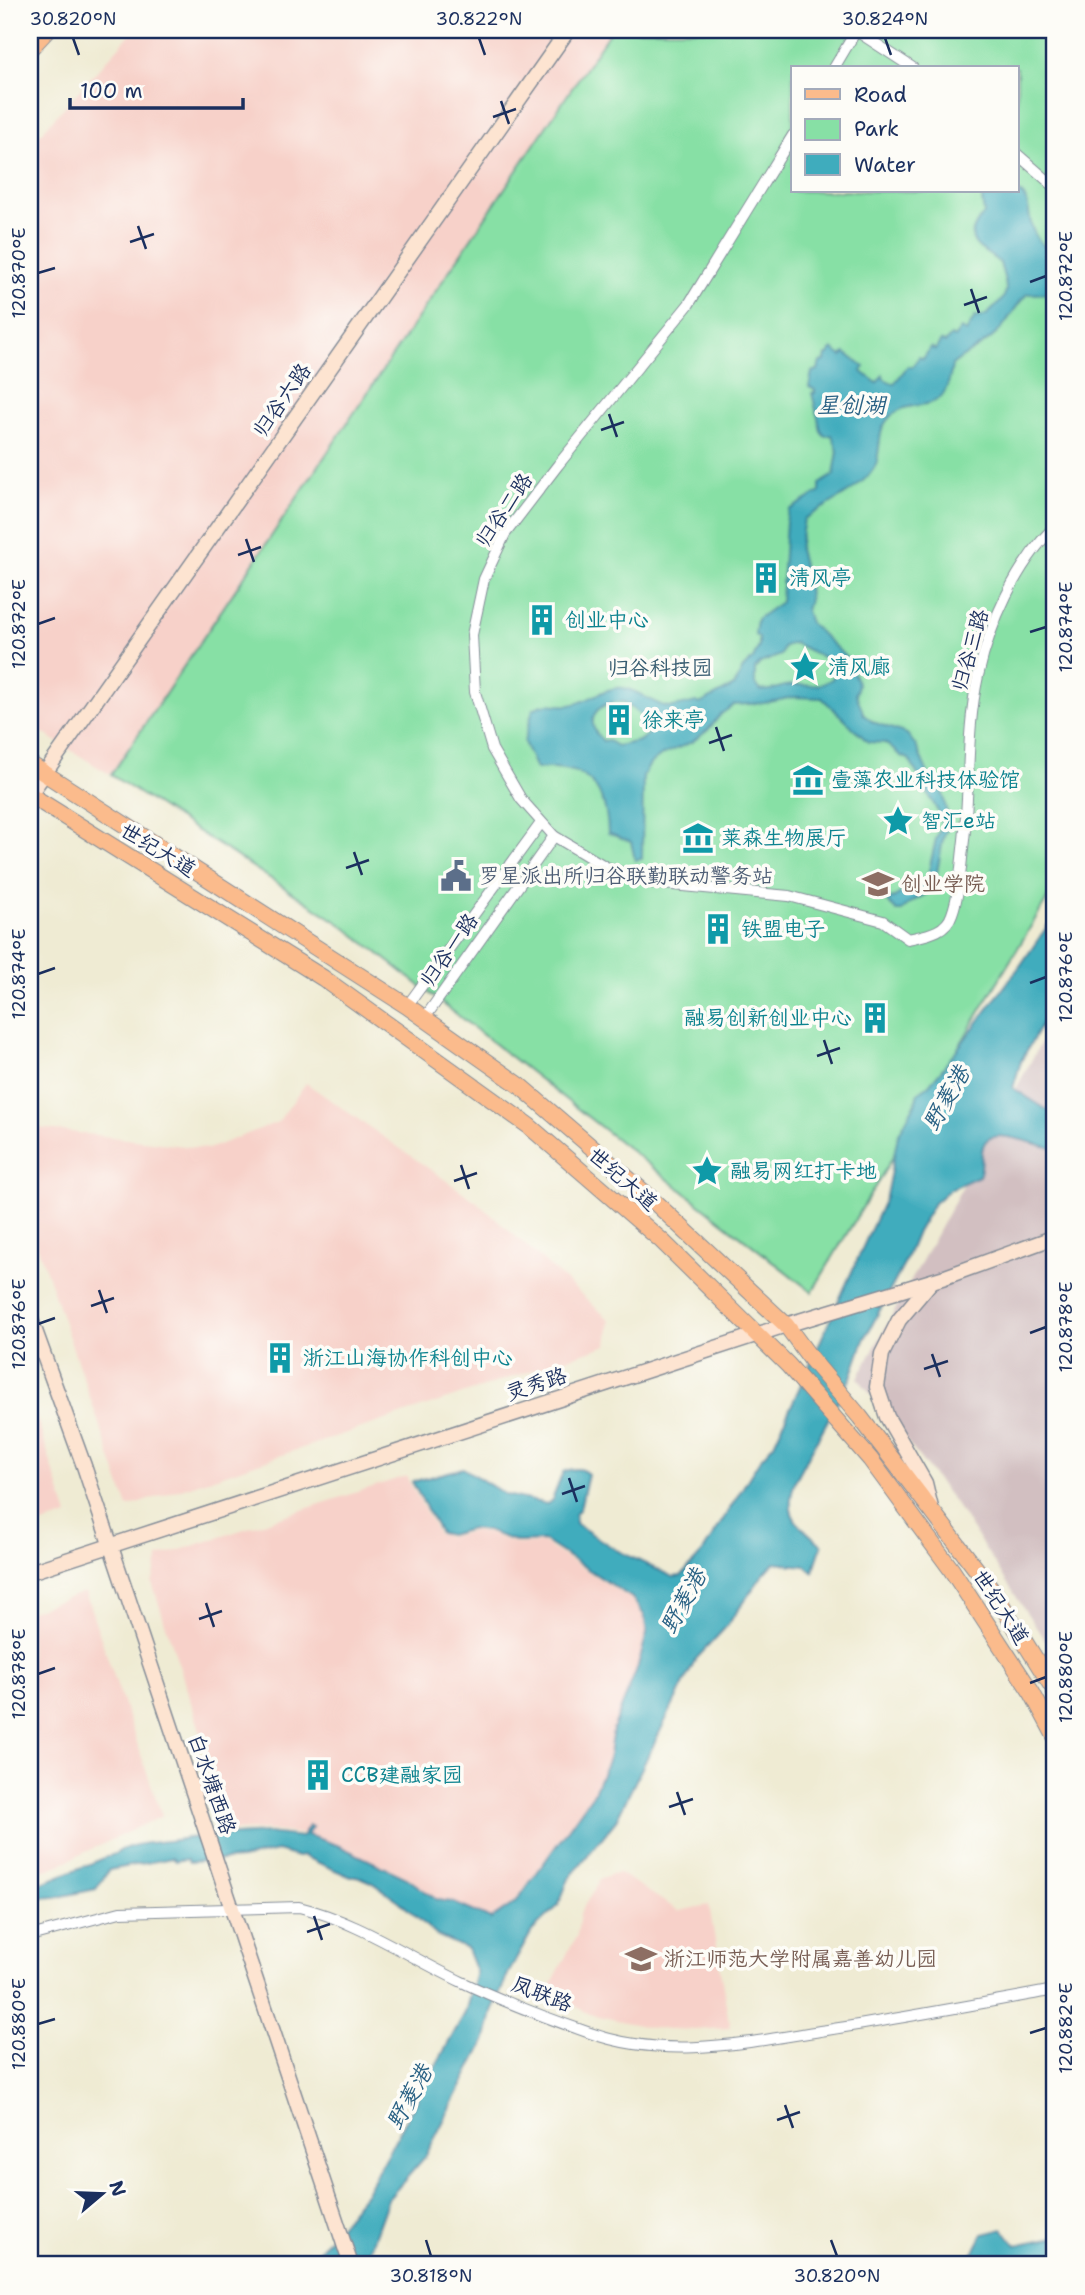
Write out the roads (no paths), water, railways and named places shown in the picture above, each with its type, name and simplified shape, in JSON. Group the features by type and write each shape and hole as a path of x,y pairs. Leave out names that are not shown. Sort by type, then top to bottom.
{"highway":[{"path":"30,47 46,30"}],"main road":[{"name":"世纪大道","path":"30,764 407,1006 519,1085 646,1194 786,1325 993,1591 1055,1690"},
{"name":"世纪大道","path":"30,795 323,978 530,1126 662,1241 788,1365 870,1459 951,1569 1032,1693 1055,1736"}],"street":[{"name":"归谷六路","path":"30,795 568,30"},
{"path":"835,66 856,30 910,66"},
{"name":"归谷二路","path":"791,138 689,304 505,534 484,579 472,635 475,692 492,749 521,799 554,836 606,867 652,883 789,896 883,921 908,939"},
{"path":"1018,155 1055,187"},
{"name":"归谷三路","path":"908,939 938,932 952,916 968,803 971,727 978,676 999,612 1013,584 1055,526"},
{"name":"归谷一路","path":"407,1006 541,823"},
{"name":"归谷一路","path":"424,1019 554,836"},
{"name":"灵秀路","path":"30,1572 786,1325 931,1282 1055,1237"},
{"path":"931,1282 899,1320 882,1354 877,1387 887,1417 925,1483 931,1510"},
{"name":"白水塘西路","path":"30,1317 110,1545 351,2265"},
{"name":"凤联路","path":"30,1936 120,1912 299,1907 328,1914 463,1983 593,2034 649,2048 716,2048 1055,1990"}],"water":[{"name":"星创湖","path":"981,192 1020,193 1027,202 1035,234 1055,255 1055,293 1027,294 997,333 952,365 943,395 927,404 898,411 889,418 883,428 878,458 872,472 844,495 804,519 799,549 808,584 809,599 806,611 810,623 847,658 858,683 856,694 864,715 873,722 907,734 916,746 930,778 943,794 948,819 934,889 902,911 897,911 887,902 907,889 926,884 936,839 942,825 941,817 909,759 885,743 868,742 822,698 794,697 734,705 692,742 662,755 650,764 643,776 642,859 635,860 631,842 608,833 603,802 590,781 567,770 536,769 524,742 533,709 548,704 576,704 617,688 629,689 669,707 696,702 700,704 734,686 759,646 759,638 755,635 757,619 781,602 789,510 820,492 820,484 834,475 838,451 832,435 825,436 821,431 812,393 815,393 815,390 809,387 812,372 818,370 820,362 825,361 826,355 829,355 832,349 842,356 845,353 864,367 861,371 877,383 883,375 884,379 894,384 908,366 912,367 919,357 923,359 931,347 935,350 941,341 945,343 951,336 954,338 961,329 966,332 975,317 990,312 1004,297 1006,287 1000,263 975,243 973,232 984,214","holes":["794,643 831,661 834,667 833,678 820,684 789,685 769,690 760,690 755,684 755,669 760,663 781,655 784,646","613,702 624,702 648,721 648,734 639,741 617,746 607,740 603,741 594,729 593,718 600,708"]},
{"name":"野菱港","path":"1055,915 1055,1000 1021,1061 1013,1088 1055,1115 1055,1148 1016,1138 996,1136 989,1139 984,1144 979,1176 950,1189 934,1203 864,1340 851,1377 795,1481 791,1511 805,1531 822,1545 813,1572 806,1566 774,1563 725,1628 696,1659 615,1822 569,1878 558,1906 532,1931 508,1974 492,2012 486,2039 425,2157 388,2199 364,2265 307,2265 365,2194 465,2013 476,1972 467,1949 436,1935 399,1901 372,1882 351,1877 303,1856 277,1851 241,1859 189,1862 187,1859 175,1861 172,1858 109,1870 96,1889 58,1897 30,1898 30,1888 140,1844 268,1833 302,1837 309,1826 312,1827 307,1835 337,1845 407,1878 437,1900 452,1902 491,1919 516,1902 593,1794 608,1761 613,1729 638,1666 647,1633 644,1615 632,1598 544,1541 517,1542 487,1531 471,1529 449,1535 440,1533 412,1482 463,1468 506,1495 547,1504 552,1500 563,1472 582,1470 588,1474 575,1523 616,1550 673,1577 681,1576 703,1552 761,1458 774,1444 886,1196 898,1135 918,1093 940,1072"},
{"path":"1003,2229 1016,2245 1055,2237 1055,2263 955,2265 972,2255 983,2234"}],"place":[{"name":"清风亭","path":"766,578"},
{"name":"创业中心","path":"542,620"},
{"name":"清风廊","path":"805,667"},
{"name":"徐来亭","path":"619,720"},
{"name":"壹藻农业科技体验馆","path":"808,780"},
{"name":"智汇e站","path":"898,821"},
{"name":"莱森生物展厅","path":"698,838"},
{"name":"罗星派出所归谷联勤联动警务站","path":"456,876"},
{"name":"创业学院","path":"878,884"},
{"name":"铁盟电子","path":"718,929"},
{"name":"融易创新创业中心","path":"875,1018"},
{"name":"融易网红打卡地","path":"707,1171"},
{"name":"浙江山海协作科创中心","path":"280,1358"},
{"name":"CCB建融家园","path":"318,1775"},
{"name":"浙江师范大学附属嘉善幼儿园","path":"641,1959"}],"park label":[{"name":"归谷科技园","path":"660,668"}]}
